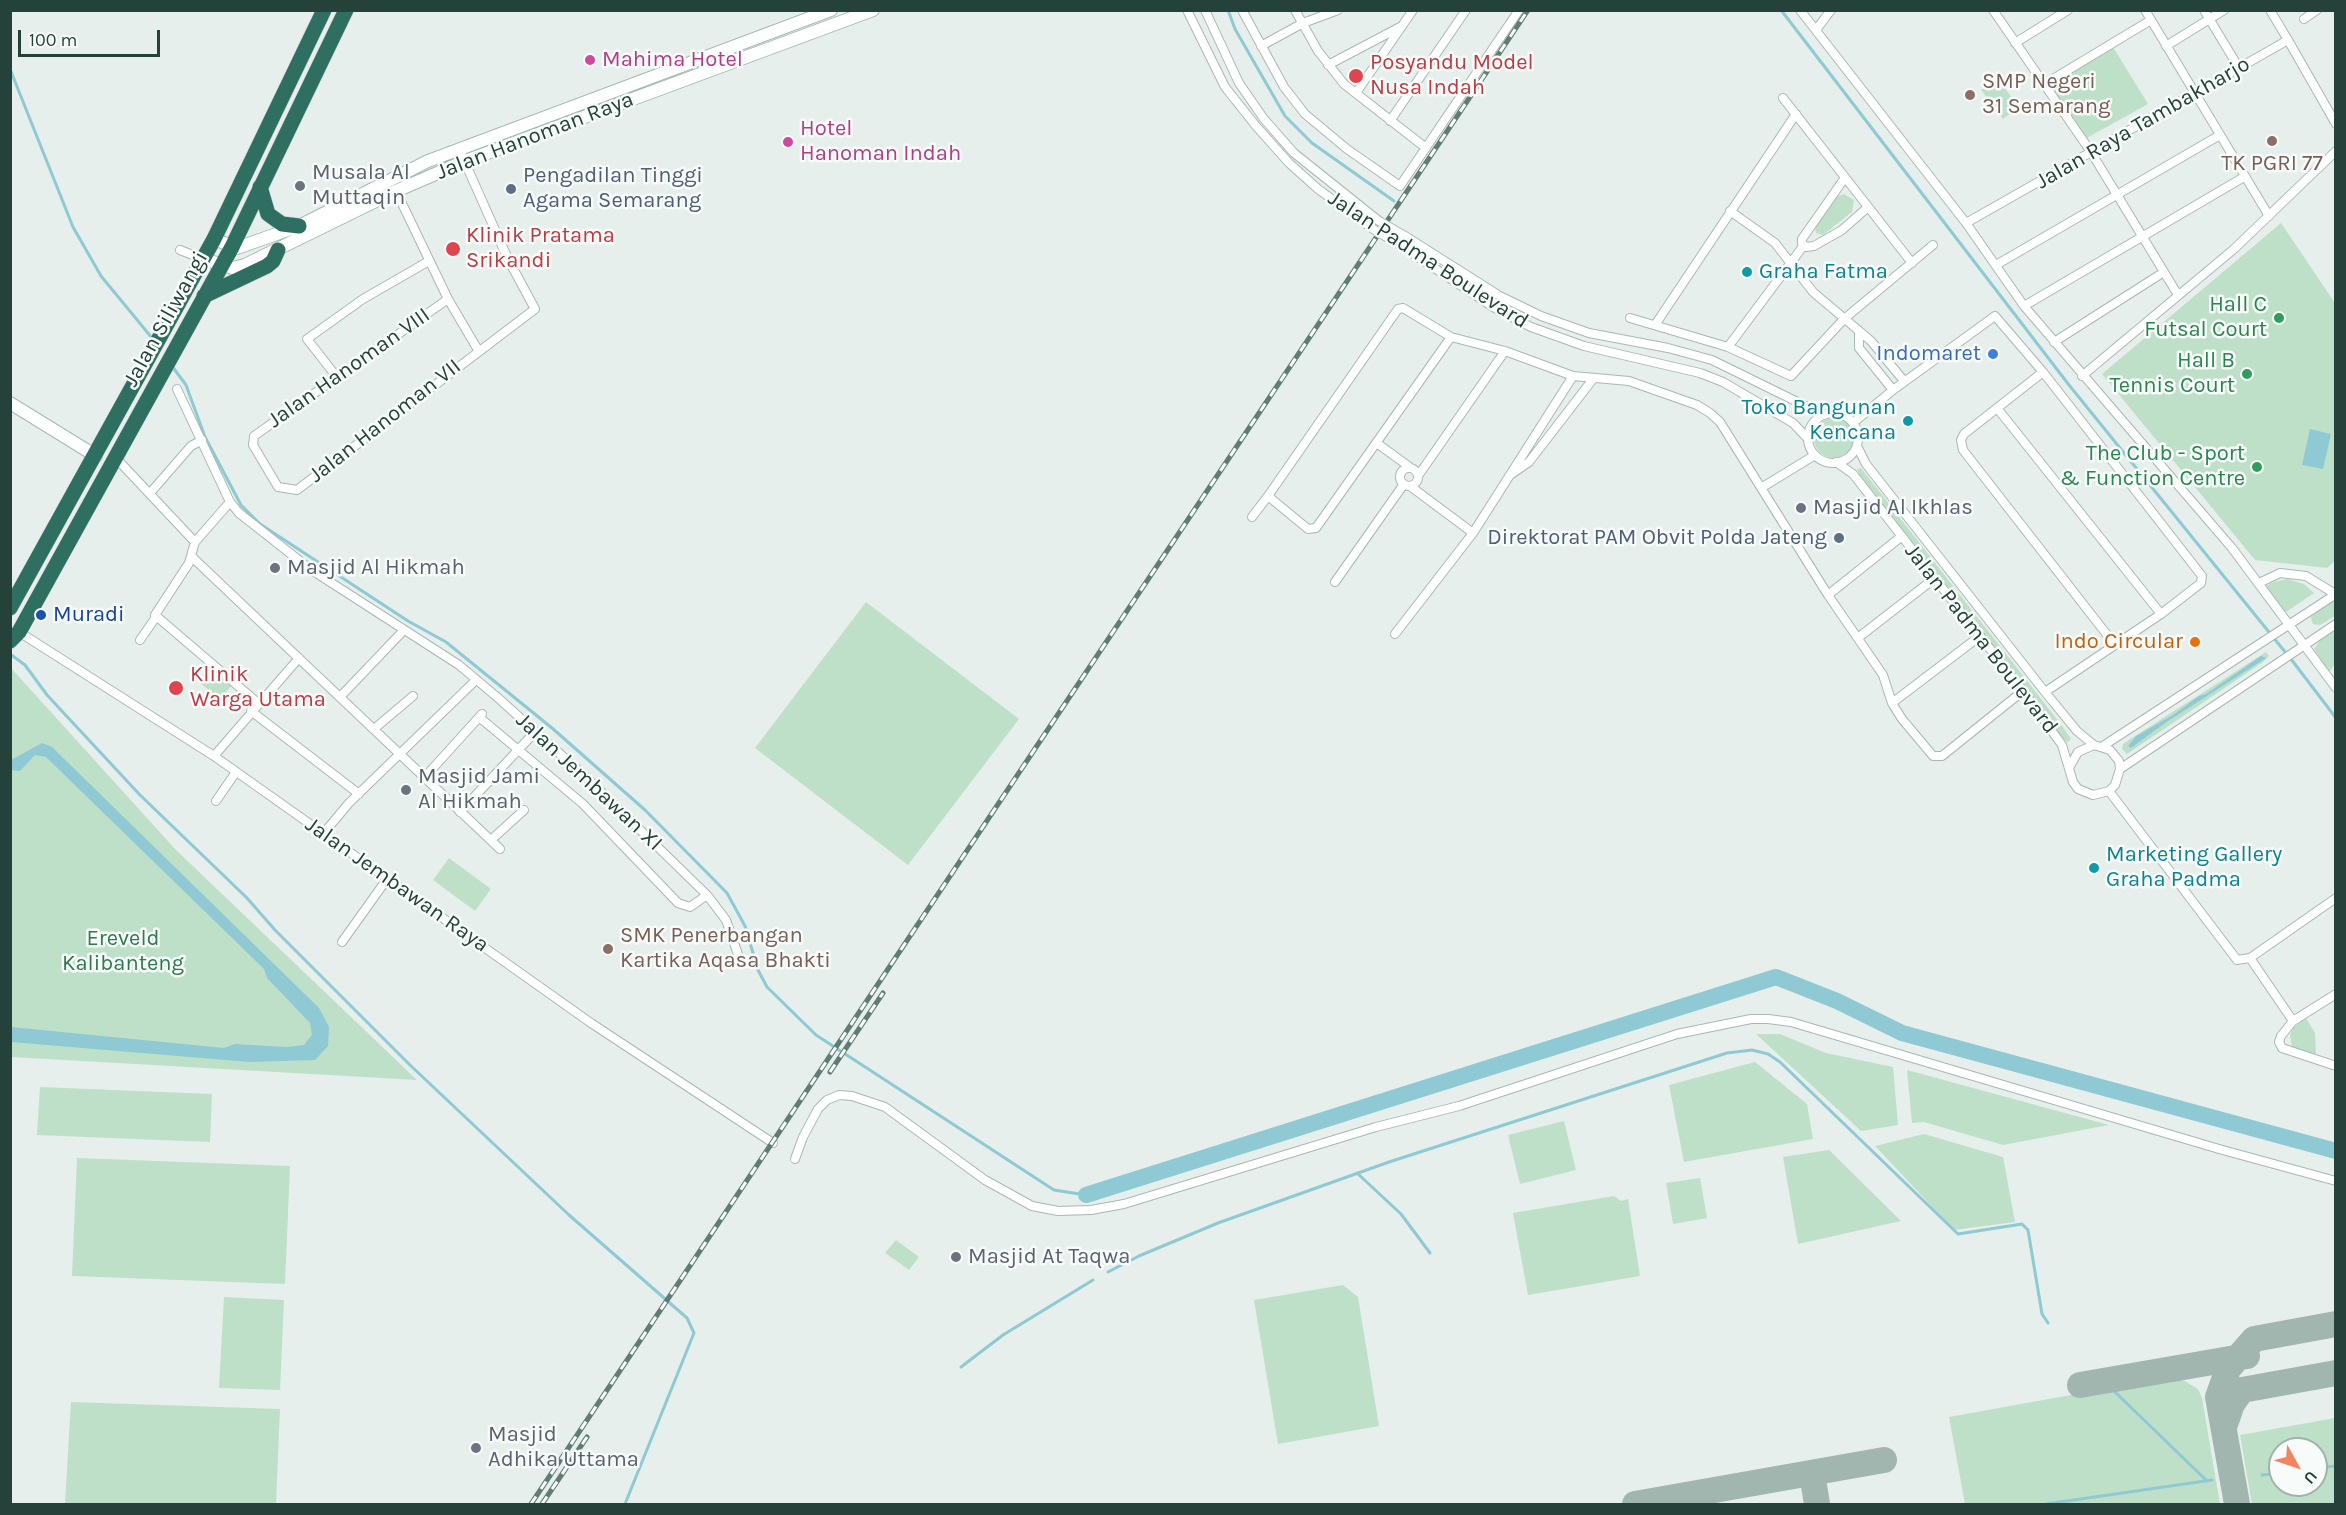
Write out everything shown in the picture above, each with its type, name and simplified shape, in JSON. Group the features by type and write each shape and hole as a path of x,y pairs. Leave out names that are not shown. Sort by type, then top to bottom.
{"highway":[{"name":"Jalan Siliwangi","path":"10,608 203,260 324,10"},
{"name":"Jalan Siliwangi","path":"15,637 232,247 346,10"},
{"path":"260,188 268,214 282,224 299,226"},
{"path":"203,296 267,266 273,261 278,250"}],"street":[{"name":"Jalan Hanoman Raya","path":"232,247 241,247 299,226 428,161 831,10"},
{"name":"Jalan Hanoman Raya","path":"203,260 220,266 240,267 396,191 463,162 873,10"},
{"name":"Jalan Padma Boulevard","path":"1187,10 1225,87 1256,126 1289,164 1318,189 1373,229 1494,307 1531,327 1584,346 1700,373 1723,382 1793,423 1809,440"},
{"name":"Jalan Padma Boulevard","path":"1206,10 1239,83 1264,119 1294,153 1380,221 1498,295 1541,316 1589,333 1668,348 1712,360 1824,415"},
{"path":"1242,10 1284,87 1305,114 1395,184 1404,184 1519,10"},
{"path":"1295,10 1328,65 1356,93 1426,148"},
{"path":"1261,46 1303,23 1338,10"},
{"path":"1356,93 1413,10"},
{"path":"1390,121 1466,10"},
{"path":"1800,10 1966,223 2024,306 2259,582 2302,646 2334,683"},
{"path":"1816,30 1831,10"},
{"path":"1993,10 2091,152 2178,295"},
{"path":"2015,43 2068,10"},
{"path":"2145,10 2269,216"},
{"path":"2204,10 2238,69"},
{"path":"2166,46 2224,10"},
{"path":"2270,10 2336,124"},
{"path":"2304,19 2317,10"},
{"path":"2043,85 2151,20"},
{"path":"1328,65 1402,26"},
{"name":"Jalan Raya Tambakharjo","path":"1966,223 2288,40"},
{"path":"1783,98 1844,179 1912,263"},
{"path":"1655,324 1796,114"},
{"path":"1996,265 2116,193 2220,135"},
{"path":"459,149 463,162"},
{"path":"2082,376 2269,216 2336,151"},
{"name":"Jalan Hanoman VII","path":"252,440 273,482 278,488 292,491 535,309 508,259 463,162"},
{"path":"2024,306 2244,177"},
{"path":"1804,245 1802,239 1844,179"},
{"path":"396,191 448,299 478,350"},
{"path":"1804,245 1814,246 1842,230 1868,207"},
{"path":"1730,212 1775,243 1813,292 1881,353 1904,381"},
{"path":"214,239 232,247"},
{"path":"1728,347 1804,245"},
{"path":"1630,318 1728,347 1786,375 1795,375 1844,319 1933,245"},
{"path":"180,250 203,260"},
{"path":"336,376 308,342 309,338 363,299 429,261"},
{"path":"2054,342 2164,272"},
{"name":"Jalan Hanoman VIII","path":"252,440 256,433 448,299"},
{"path":"1252,517 1398,309 1403,308 1451,337 1504,351 1573,376 1629,381 1696,405 1710,413 1720,422 1828,595 1883,675 1892,703 1933,756 1938,758 2023,691"},
{"path":"1853,423 1990,316 1999,318 2202,576 2200,584 2161,614 2045,692"},
{"path":"1859,333 1859,348 1893,390"},
{"path":"1268,496 1298,522 1313,530 1378,444 1451,337"},
{"path":"1335,582 1407,485 1416,482 1415,472 1504,351"},
{"path":"1871,362 1881,353"},
{"path":"2043,372 1964,434 1961,440 1963,450 2115,645"},
{"path":"1395,634 1473,533 1573,376"},
{"path":"1509,476 1529,462 1593,379"},
{"path":"140,640 192,557 195,542 230,502 177,389"},
{"path":"10,403 96,456"},
{"path":"1997,408 2161,614"},
{"path":"1840,414 1853,423 1857,430 1857,446 1852,454 1836,462 1821,460 1815,455 1809,440 1812,425 1824,415 1840,414"},
{"path":"151,492 191,446 202,440"},
{"path":"1378,444 1415,472"},
{"name":"Jalan Padma Boulevard","path":"1857,446 1866,464 2045,692 2077,731 2094,745"},
{"path":"1761,488 1815,455"},
{"path":"114,457 151,492 195,542"},
{"name":"Jalan Padma Boulevard","path":"1836,462 1853,474 2023,691 2062,745 2070,766"},
{"path":"1415,472 1405,469 1401,475 1407,485 1473,533"},
{"name":"Jalan Jembawan XI","path":"230,502 248,521 310,569 459,665 535,732 707,895 726,920 741,963"},
{"path":"1828,595 1902,536"},
{"path":"192,557 500,849"},
{"path":"2103,746 2335,594 2306,576 2280,573 2259,582"},
{"path":"1859,637 1935,579"},
{"path":"156,616 258,703"},
{"path":"2120,769 2336,624"},
{"path":"340,697 403,631"},
{"path":"1892,703 1980,636"},
{"name":"Jalan Jembawan Raya","path":"15,637 213,756 619,1042 773,1143"},
{"path":"213,756 299,658"},
{"path":"323,834 359,795 476,680"},
{"path":"374,729 413,696"},
{"path":"251,711 359,795"},
{"path":"424,778 481,716 583,804 678,903 690,907 707,895"},
{"path":"460,812 535,732"},
{"path":"2094,745 2103,746 2115,755 2120,769 2115,785 2109,791 2093,795 2078,789 2073,782 2070,766 2078,752 2094,745"},
{"path":"216,801 236,772"},
{"path":"2109,791 2233,956 2242,960 2250,958 2336,898"},
{"path":"491,840 524,810"},
{"path":"342,942 387,879"},
{"path":"2250,958 2293,1021"},
{"path":"2336,994 2293,1021 2279,1042 2282,1048 2336,1066"},
{"path":"795,1159 818,1108 839,1095 852,1096 871,1100 885,1107 985,1180 1032,1206 1058,1211 1091,1210 1124,1204 1376,1127 1459,1106 1677,1034 1751,1019 1768,1018 1791,1022 2219,1149 2336,1181"}],"green space":[{"path":"2113,47 2148,104 2085,139 2046,86"},
{"path":"1997,78 2019,107 2003,119 1981,90"},
{"path":"1844,194 1854,200 1852,212 1823,235 1816,233 1815,227 1836,197"},
{"name":"The Club - Sport & Function Centre","path":"2281,223 2335,303 2335,561 2327,568 2255,560 2102,374"},
{"path":"1834,418 1848,424 1854,438 1848,452 1834,458 1820,452 1814,438 1820,424"},
{"path":"1861,468 2063,727 2071,739 2068,742 2063,739 1860,477 1857,469"},
{"path":"2287,579 2304,584 2314,593 2286,612 2281,610 2264,587"},
{"path":"2335,596 2335,616 2320,625 2313,624 2310,615"},
{"path":"866,602 1019,719 908,865 755,748"},
{"path":"2335,629 2335,664 2329,672 2314,649 2320,640"},
{"path":"2266,652 2269,656 2263,662 2127,754 2122,749 2123,744"},
{"name":"Ereveld Kalibanteng","path":"11,668 176,850 417,1080 11,1057"},
{"path":"210,669 231,686 220,699 199,682"},
{"path":"449,858 491,889 475,911 433,880"},
{"path":"2306,1018 2315,1033 2316,1054 2292,1048 2290,1035 2293,1028"},
{"path":"1756,1034 1780,1034 1826,1053 1893,1067 1898,1125 1861,1131"},
{"path":"1755,1062 1807,1104 1813,1139 1684,1162 1669,1085"},
{"path":"1907,1070 2109,1125 2003,1145 1924,1122 1912,1123"},
{"path":"40,1087 212,1094 210,1142 37,1135"},
{"path":"1564,1121 1576,1170 1520,1184 1508,1135"},
{"path":"1924,1134 2003,1157 2015,1222 1954,1230 1875,1146"},
{"path":"1829,1150 1901,1221 1798,1244 1783,1157"},
{"path":"77,1158 290,1166 285,1284 72,1276"},
{"path":"1700,1178 1707,1218 1673,1224 1666,1183"},
{"path":"1614,1196 1621,1201 1628,1199 1640,1276 1528,1295 1513,1213"},
{"path":"896,1240 919,1257 909,1270 885,1253"},
{"path":"1343,1285 1358,1297 1379,1426 1278,1444 1254,1300"},
{"path":"224,1297 284,1300 280,1390 219,1388"},
{"path":"2176,1376 2198,1389 2202,1398 2220,1504 1965,1504 1949,1417"},
{"path":"71,1402 280,1409 276,1504 65,1504"},
{"path":"2335,1418 2335,1504 2252,1504 2240,1435"}],"water":[{"path":"2310,429 2331,434 2323,469 2302,465"},
{"path":"2261,656 2266,658 2165,723 2131,748 2128,746 2136,736 2173,715 2199,696 2206,694"},
{"path":"42,743 52,747 319,1008 329,1027 328,1046 315,1060 249,1062 11,1042 11,1027 224,1048 235,1044 287,1047 304,1045 312,1035 310,1023 267,978 264,969 46,757 35,755 20,771 11,770 11,760"}],"waterway":[{"path":"1228,10 1235,29 1285,116 1312,143 1394,201"},
{"path":"1781,10 2069,385 2336,718"},
{"path":"10,69 73,227 101,276 152,338"},
{"path":"172,366 186,385 205,437 241,505 260,524 408,621 446,642 552,728 645,810 727,893 745,926 758,970 767,987 816,1035 1054,1190 1086,1195"},
{"path":"10,654 25,665 47,695 140,795 247,898 275,930 410,1065 569,1215 687,1318 694,1333 625,1504"},
{"path":"1086,1195 1776,977 1837,1001 1902,1033 2336,1151"},
{"path":"1108,1272 1139,1256 1218,1223 1389,1162 1727,1053 1752,1050 1768,1054 1780,1062 1958,1234 2022,1224 2028,1230 2042,1314 2048,1323"},
{"path":"1357,1173 1401,1214 1430,1253"},
{"path":"961,1367 1003,1335 1093,1280"},
{"path":"2114,1391 2206,1480"},
{"path":"2328,1467 2336,1466"},
{"path":"2262,1475 2268,1474"},
{"path":"2046,1504 2212,1480"}],"taxiway":[{"path":"2237,1504 2218,1397 2228,1369 2254,1339 2336,1324"},
{"path":"2080,1385 2247,1356"},
{"path":"2224,1427 2232,1404 2242,1390 2336,1373"},
{"path":"1635,1504 1884,1460"},
{"path":"1812,1473 1817,1504"}],"railway":[{"path":"531,1504 1528,10"},
{"path":"830,1072 883,993"},
{"path":"542,1504 587,1437"}],"place":[{"name":"Mahima Hotel","path":"590,60"},
{"name":"Posyandu Model Nusa Indah","path":"1356,76"},
{"name":"SMP Negeri 31 Semarang","path":"1970,95"},
{"name":"TK PGRI 77","path":"2272,141"},
{"name":"Hotel Hanoman Indah","path":"788,142"},
{"name":"Musala Al Muttaqin","path":"300,186"},
{"name":"Pengadilan Tinggi Agama Semarang","path":"511,189"},
{"name":"Klinik Pratama Srikandi","path":"453,249"},
{"name":"Graha Fatma","path":"1747,272"},
{"name":"Hall C Futsal Court","path":"2279,318"},
{"name":"Indomaret","path":"1993,354"},
{"name":"Hall B Tennis Court","path":"2247,374"},
{"name":"Toko Bangunan Kencana","path":"1908,421"},
{"name":"The Club - Sport & Function Centre","path":"2257,467"},
{"name":"Masjid Al Ikhlas","path":"1801,508"},
{"name":"Direktorat PAM Obvit Polda Jateng","path":"1839,538"},
{"name":"Masjid Al Hikmah","path":"275,568"},
{"name":"Muradi","path":"41,615"},
{"name":"Indo Circular","path":"2195,642"},
{"name":"Klinik Warga Utama","path":"176,688"},
{"name":"Masjid Jami Al Hikmah","path":"406,790"},
{"name":"Marketing Gallery Graha Padma","path":"2094,868"},
{"name":"SMK Penerbangan Kartika Aqasa Bhakti","path":"608,949"},
{"name":"Masjid At Taqwa","path":"956,1257"},
{"name":"Masjid Adhika Uttama","path":"476,1448"}]}
